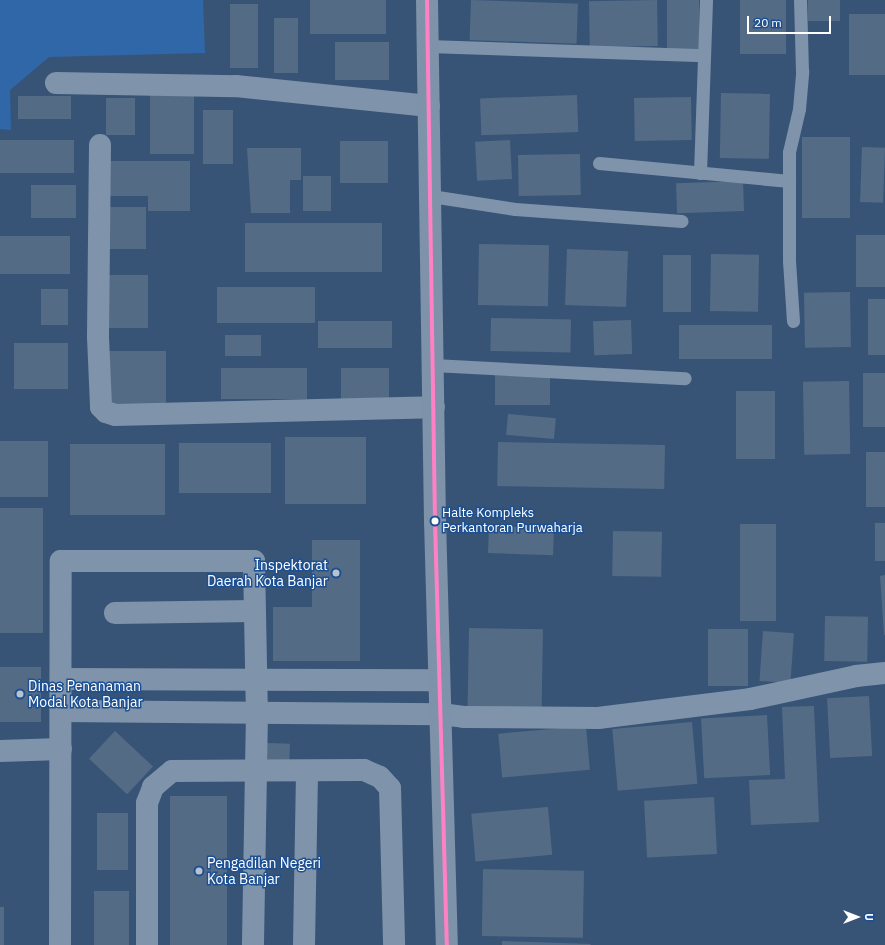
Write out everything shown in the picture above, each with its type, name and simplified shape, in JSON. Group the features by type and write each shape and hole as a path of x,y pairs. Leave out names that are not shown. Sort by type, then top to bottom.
{"highway":[{"path":"427,0 439,680 448,945"}],"street":[{"path":"56,83 236,86 429,106"},
{"path":"100,145 98,337 101,407 106,412 115,415 434,407"},
{"path":"60,945 62,749 61,561 254,561 255,680 257,713 252,945"},
{"path":"115,613 254,611"},
{"path":"62,711 441,714 464,717 598,718 750,699 856,676 885,673"},
{"path":"62,679 439,680"},
{"path":"0,751 62,749"},
{"path":"147,945 148,803 154,787 172,771 256,772 364,770 380,777 390,788 394,945"},
{"path":"304,945 307,771"}],"lane":[{"path":"700,172 706,0"},
{"path":"793,321 789,152 799,109 802,71 800,0"},
{"path":"428,46 704,55"},
{"path":"599,163 789,181"},
{"path":"430,196 515,208 682,222"},
{"path":"433,365 685,378"}],"shaded area":[{"path":"0,0 203,0 205,53 49,57 10,90 11,130 0,129"}],"building":[{"path":"310,0 386,0 386,34 310,34"},
{"path":"471,0 578,4 577,44 470,40"},
{"path":"657,0 658,46 590,47 589,1"},
{"path":"667,0 699,0 699,52 667,52"},
{"path":"740,0 786,0 786,54 740,54"},
{"path":"808,0 840,0 840,21 808,21"},
{"path":"230,4 258,4 258,68 230,68"},
{"path":"849,14 885,14 885,75 849,75"},
{"path":"274,18 298,18 298,73 274,73"},
{"path":"335,42 389,42 389,80 335,80"},
{"path":"721,93 770,94 769,159 720,158"},
{"path":"150,94 194,94 194,154 150,154"},
{"path":"577,95 578,132 481,135 480,98"},
{"path":"18,96 71,96 71,119 18,119"},
{"path":"691,97 692,140 635,141 634,98"},
{"path":"106,98 135,98 135,135 106,135"},
{"path":"203,110 233,110 233,164 203,164"},
{"path":"802,137 850,137 850,218 802,218"},
{"path":"0,140 74,140 74,173 0,173"},
{"path":"510,140 512,179 477,181 475,142"},
{"path":"340,141 388,141 388,183 340,183"},
{"path":"862,147 885,148 883,203 860,202"},
{"path":"247,148 301,148 301,180 290,180 290,213 251,213"},
{"path":"580,154 581,195 519,196 518,155"},
{"path":"103,161 190,161 190,211 148,211 148,196 103,196"},
{"path":"303,176 331,176 331,211 303,211"},
{"path":"743,181 744,211 677,213 676,183"},
{"path":"31,185 76,185 76,218 31,218"},
{"path":"102,207 146,207 146,249 102,249"},
{"path":"245,223 382,223 382,272 245,272"},
{"path":"856,235 885,235 885,287 856,287"},
{"path":"0,236 70,236 70,274 0,274"},
{"path":"479,244 549,245 548,306 478,305"},
{"path":"567,249 628,251 626,307 565,305"},
{"path":"711,254 759,255 758,312 710,311"},
{"path":"663,255 691,255 691,312 663,312"},
{"path":"102,275 148,275 148,328 102,328"},
{"path":"217,287 315,287 315,323 217,323"},
{"path":"41,289 68,289 68,325 41,325"},
{"path":"850,292 851,347 805,348 804,293"},
{"path":"868,299 885,299 885,355 868,355"},
{"path":"491,318 571,319 570,352 490,351"},
{"path":"631,320 632,354 594,355 593,321"},
{"path":"318,321 392,321 392,348 318,348"},
{"path":"679,325 772,325 772,359 679,359"},
{"path":"225,335 261,335 261,356 225,356"},
{"path":"14,343 68,343 68,389 14,389"},
{"path":"106,351 166,351 166,406 106,406"},
{"path":"221,368 307,368 307,399 221,399"},
{"path":"341,368 389,368 389,402 341,402"},
{"path":"495,372 550,372 550,405 495,405"},
{"path":"863,373 885,373 885,427 863,427"},
{"path":"849,381 850,454 804,455 803,382"},
{"path":"736,391 775,391 775,459 736,459"},
{"path":"508,414 556,418 554,439 506,435"},
{"path":"285,437 366,437 366,504 285,504"},
{"path":"0,441 48,441 48,497 0,497"},
{"path":"498,442 665,445 664,489 497,486"},
{"path":"179,443 271,443 271,493 179,493"},
{"path":"70,444 165,444 165,515 70,515"},
{"path":"866,452 885,452 885,507 866,507"},
{"path":"0,508 43,508 43,633 0,633"},
{"path":"875,523 885,523 885,561 875,561"},
{"path":"740,524 776,524 776,621 740,621"},
{"path":"489,526 554,528 553,555 488,553"},
{"path":"613,531 662,532 661,577 612,576"},
{"name":"Inspektorat Daerah Kota Banjar","path":"312,540 360,540 360,661 273,661 273,607 312,607"},
{"path":"885,575 885,635 884,635 880,576"},
{"path":"825,616 868,617 867,662 824,661"},
{"path":"469,628 543,629 542,713 468,712"},
{"path":"708,629 748,629 748,686 708,686"},
{"path":"763,631 794,633 790,683 760,681"},
{"name":"Dinas Penanaman Modal Kota Banjar","path":"0,667 41,667 41,722 0,722"},
{"path":"869,696 872,756 830,758 827,698"},
{"path":"814,706 819,822 751,825 749,780 785,779 782,707"},
{"path":"767,715 770,775 704,778 701,718"},
{"path":"692,722 697,784 618,791 612,729"},
{"path":"586,726 590,770 502,778 498,734"},
{"path":"115,731 153,766 127,794 89,759"},
{"path":"267,743 290,744 289,763 266,762"},
{"name":"Pengadilan Negeri Kota Banjar","path":"170,796 227,796 227,945 170,945"},
{"path":"714,797 717,854 647,858 644,801"},
{"path":"548,807 552,855 475,862 471,814"},
{"path":"97,813 128,813 128,870 97,870"},
{"path":"483,869 584,871 583,938 482,936"},
{"path":"94,891 129,891 129,945 94,945"},
{"path":"0,907 4,907 4,945 0,945"},
{"path":"502,941 591,944 502,945"}],"transit line":[{"path":"427,0 435,521 447,945"}],"place":[{"name":"Halte Kompleks Perkantoran Purwaharja","path":"435,521"},
{"name":"Inspektorat Daerah Kota Banjar","path":"336,573"},
{"name":"Dinas Penanaman Modal Kota Banjar","path":"20,694"},
{"name":"Pengadilan Negeri Kota Banjar","path":"199,871"}]}
